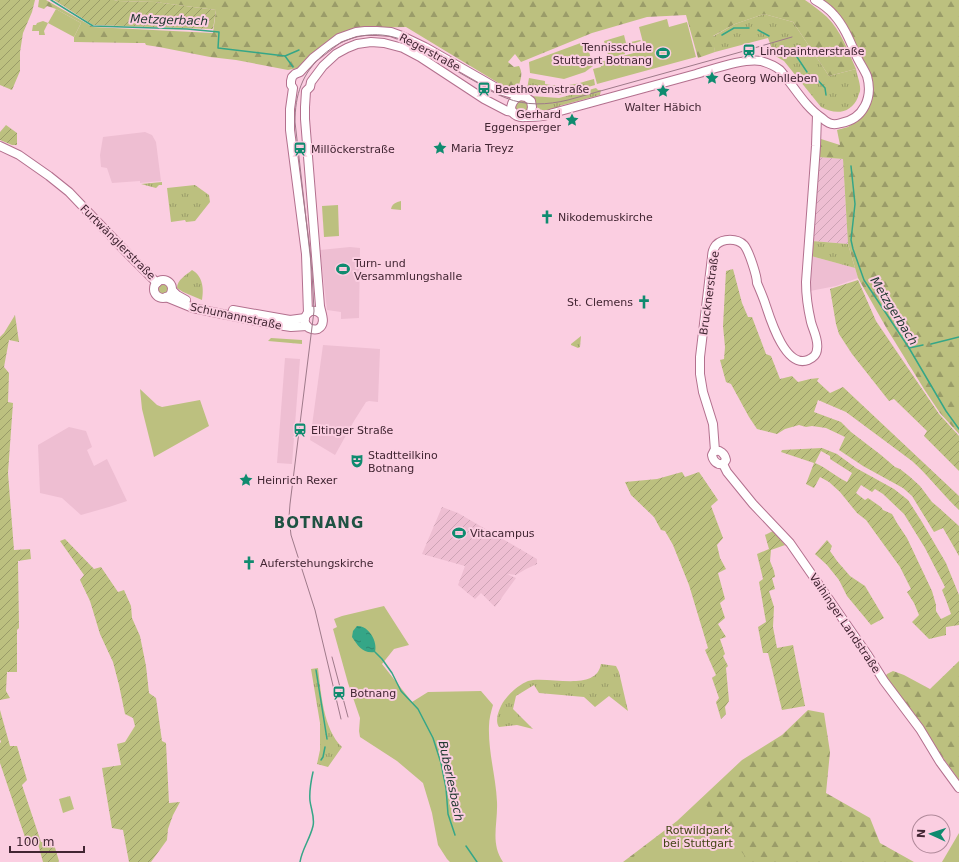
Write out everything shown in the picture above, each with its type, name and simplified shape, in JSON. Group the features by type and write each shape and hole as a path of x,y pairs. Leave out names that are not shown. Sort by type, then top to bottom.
{"main road":[{"path":"526,117 531,112 531,101 523,96 520,96 512,103 513,112 519,117 538,118 725,66 748,61 757,61 770,64 781,71 811,108 823,120 846,118 855,112 865,93 860,63 839,21 829,10 815,0"},
{"name":"Regerstraße","path":"306,319 306,254 290,130 290,109 293,88 291,85 292,77 300,72 312,58 339,38 356,32 377,30 391,32 402,36 425,47 502,91 520,96"},
{"name":"Regerstraße","path":"321,314 304,107 306,91 326,63 336,54 357,44 371,42 384,43 403,48 420,57 484,99 507,111 513,112"},
{"path":"300,72 307,74 311,79 311,82"},
{"path":"293,88 298,92 306,91"},
{"path":"532,107 543,113 553,113"},
{"name":"Brucknerstraße","path":"715,450 712,424 701,381 700,357 712,257 716,245 725,240 736,240 744,246 750,257 757,278 757,283 780,342 788,352 796,359 804,361 812,358 817,351 817,343 808,309 806,282 816,146 823,120"},
{"name":"Furtwänglerstraße","path":"0,146 19,155 69,192 157,282"},
{"name":"Furtwänglerstraße","path":"0,150 27,165 49,180 66,195 78,202"},
{"path":"162,280 170,284 169,294 159,296 156,293 155,287 157,282 162,280"},
{"name":"Schumannstraße","path":"169,294 193,308 271,324 291,327 306,319"},
{"path":"314,311 321,314 323,317 323,322 317,329 312,329 306,319 314,311"},
{"name":"Vaihinger Landstraße","path":"715,450 725,456 726,460 723,464 727,472 753,504 790,543 868,654 884,681 920,729 940,762 959,788"}],"shaded area":[{"path":"145,132 152,135 156,142 161,181 112,183 107,168 101,167 100,155 103,137"},
{"path":"818,157 843,159 848,244 812,241"},
{"path":"350,247 360,248 359,318 341,319 341,312 327,310 320,250"},
{"path":"811,256 855,268 858,278 836,286 810,291"},
{"path":"323,345 380,349 378,402 366,402 335,455 310,440"},
{"path":"285,358 300,359 292,464 277,463"},
{"path":"69,427 86,431 92,447 87,450 94,466 107,459 127,501 81,515 62,498 40,493 38,445"},
{"path":"442,507 458,513 537,559 537,564 516,575 507,574 516,578 495,607 481,593 475,599 458,585 465,566 422,554"}],"green space":[{"path":"0,0 35,0 32,12 23,33 20,52 20,71 12,90 0,85"},
{"path":"39,0 46,0 93,27 213,33 216,10 155,2 114,0 805,0 827,17 836,28 856,69 829,76 793,22 764,14 735,24 713,36 715,52 698,58 686,15 647,17 592,33 521,62 515,54 508,62 514,67 519,66 521,71 519,85 514,87 505,87 406,27 355,28 322,45 298,68 288,70 146,45 145,43 74,42 74,37 81,23 56,9 47,6 44,9 38,7"},
{"path":"54,0 155,2 216,10 213,29 93,25"},
{"path":"820,0 959,0 959,434 940,413 924,389 858,278 848,244 843,159 818,157 821,139 840,145 837,130 848,127 858,120 866,109 866,68"},
{"path":"56,9 81,23 74,37 48,23"},
{"path":"764,14 793,22 829,76 856,69 860,91 855,103 851,107 847,110 837,112 826,110 821,107 784,61 772,54 772,49 768,38 715,52 712,37 735,24"},
{"name":"Tennisschule Stuttgart Botnang","path":"667,19 669,27 687,22 696,57 597,84 593,69 601,67 600,62 645,50 639,27"},
{"path":"43,21 48,23 44,31 45,35 39,35 39,31 32,31 33,25 36,25 37,23"},
{"path":"624,35 626,43 641,41 624,48 625,54 609,58 604,41"},
{"path":"586,41 593,66 585,72 564,79 530,73 529,62"},
{"path":"529,78 545,81 545,84 558,86 576,84 594,79 595,85 560,95 531,93 528,92 527,89"},
{"path":"596,88 601,90 600,95 559,106 560,109 554,110 541,110 536,106 531,96 559,98"},
{"path":"522,100 527,102 529,107 527,112 522,114 517,112 515,107 517,102"},
{"path":"6,125 17,133 17,145 12,145 0,140 0,132"},
{"path":"162,182 162,185 159,185 156,188 141,184"},
{"path":"195,185 209,195 210,202 195,221 186,222 185,220 171,222 167,188"},
{"path":"401,201 401,210 391,209 394,204"},
{"path":"338,205 339,236 324,237 322,206"},
{"path":"812,241 848,244 855,268 811,256"},
{"path":"733,269 742,303 748,317 752,317 766,354 771,356 780,379 792,376 798,382 819,378 817,381 830,393 843,387 959,496 959,510 912,461 846,412 818,400 814,412 841,422 851,432 895,467 909,476 920,486 932,502 959,526 959,556 943,528 934,532 912,496 903,488 863,466 839,450 845,437 826,428 812,426 806,427 799,425 785,429 777,434 757,429 731,384 726,382 720,360 724,359 725,347 723,326 726,271"},
{"path":"192,270 201,279 203,292 202,300 177,288 180,280"},
{"path":"858,280 876,321 939,414 959,436 959,471 924,436 927,431 894,399 889,401 852,354 839,334 830,289"},
{"path":"163,284 168,289 163,294 158,289"},
{"path":"15,315 19,342 9,340 4,367 9,373 8,402 13,403 8,473 14,550 30,549 31,559 18,561 19,628 17,630 17,672 7,672 6,691 10,698 0,700 0,337"},
{"path":"581,336 580,347 578,348 571,345 571,344"},
{"path":"271,338 302,340 302,344 268,341"},
{"path":"140,389 157,405 162,407 200,400 209,426 154,457 142,409"},
{"path":"822,448 837,454 856,468 894,489 908,500 946,563 959,595 959,625 946,627 946,635 929,639 912,622 919,615 907,592 911,589 900,567 866,520 857,513 840,492 829,482 820,477 814,488 806,484 814,463 781,452 782,450","holes":["821,451 830,456 830,459 852,473 847,482 815,463","861,485 872,492 875,489 883,494 904,514 925,548 945,587 942,590 951,614 941,619 936,611 932,591 907,538 892,514 883,510 868,498 865,500 856,493"]},
{"path":"682,472 685,477 699,472 718,500 711,506 723,538 717,545 720,558 726,569 718,573 725,599 720,603 725,618 718,624 726,637 720,639 725,654 723,656 728,666 726,668 729,701 725,707 726,714 721,719 716,702 719,698 712,678 716,675 705,650 708,648 689,585 673,545 665,531 661,530 654,517 631,495 625,482 657,479"},
{"path":"773,531 785,545 771,550 770,561 775,577 772,578 775,589 769,591 774,607 773,627 777,648 793,645 805,706 782,710 768,653 763,653 758,627 766,622 759,582 763,579 757,554 769,549 765,535"},
{"path":"65,539 94,569 101,567 118,592 124,590 131,606 132,618 140,636 146,666 149,693 156,698 162,741 166,743 169,803 180,802 168,829 167,840 151,862 129,862 123,830 112,828 102,768 121,765 117,744 125,742 135,726 133,718 125,714 113,662 100,634 90,601 80,580 84,575 60,541"},
{"path":"827,540 832,546 830,551 837,561 850,576 865,586 884,618 871,625 847,596 839,580 827,565 815,554"},
{"path":"384,606 409,645 394,649 382,664 412,702 428,692 481,691 493,705 489,721 489,736 497,802 496,840 499,855 503,862 450,862 438,845 432,813 423,783 397,761 360,737 360,718 348,683 333,629 337,627 334,619"},
{"path":"959,661 959,780 885,677 893,671 904,675 930,689"},
{"path":"601,664 616,666 619,672 628,711 609,696 595,707 584,697 539,693 534,685 516,696 513,709 533,729 517,725 499,727 497,719 503,702 520,685 528,681 536,680 581,681 590,678 597,673"},
{"path":"318,668 322,699 327,720 336,739 342,747 328,767 317,764 320,750 320,723 311,669"},
{"path":"0,710 10,746 17,746 27,780 22,785 41,842 53,841 59,861 58,862 43,862 38,844 28,846 0,763"},
{"path":"808,710 824,713 830,752 826,793 870,818 880,843 914,862 623,862 677,821 742,760 782,735"},
{"path":"70,796 74,809 63,813 59,799"},
{"name":"Rotwildpark bei Stuttgart","path":"703,801 744,855 746,862 627,862"},
{"path":"959,833 959,862 942,862 947,854 951,854 951,847"}],"water":[{"path":"357,626 365,628 371,634 375,643 375,652 364,651 354,640 352,637 353,631"}],"waterway":[{"name":"Metzgerbach","path":"51,0 93,26 187,29 219,32 218,48 285,56 299,50"},
{"name":"Metzgerbach","path":"722,35 734,28 749,28"},
{"name":"Metzgerbach","path":"758,30 769,36"},
{"name":"Metzgerbach","path":"784,47 797,57 807,72"},
{"name":"Buberlesbach","path":"285,56 293,67"},
{"name":"Metzgerbach","path":"813,75 825,88 826,95"},
{"name":"Metzgerbach","path":"851,166 855,204 851,240 864,280 909,348 946,411 959,429"},
{"path":"931,344 959,337"},
{"path":"909,348 923,345"},
{"name":"Buberlesbach","path":"375,652 392,673 401,691 418,709 433,738 441,763 446,788 448,814 455,835"},
{"path":"316,670 327,739"},
{"path":"321,760 325,747"},
{"path":"300,862 302,853 312,831 313,817 310,804 310,786 313,772"},
{"name":"Buberlesbach","path":"466,846 477,862"}],"tram line":[{"path":"341,719 315,610 291,535 289,517 314,311 312,272 295,122 298,94 310,69 323,55 339,44 348,40 367,35 387,36 397,38 415,46 487,89 502,96 514,101 544,104 568,100 792,37"},
{"path":"332,657 348,717"}],"place":[{"name":"Lindpaintnerstraße","path":"749,51"},
{"name":"Tennisschule Stuttgart Botnang","path":"663,53"},
{"name":"Georg Wohlleben","path":"712,78"},
{"name":"Beethovenstraße","path":"484,89"},
{"name":"Walter Häbich","path":"663,91"},
{"name":"Gerhard Eggensperger","path":"572,120"},
{"name":"Maria Treyz","path":"440,148"},
{"name":"Millöckerstraße","path":"300,149"},
{"name":"Nikodemuskirche","path":"547,217"},
{"name":"Turn- und Versammlungshalle","path":"343,269"},
{"name":"St. Clemens","path":"644,302"},
{"name":"Eltinger Straße","path":"300,430"},
{"name":"Stadtteilkino Botnang","path":"357,461"},
{"name":"Heinrich Rexer","path":"246,480"},
{"name":"Vitacampus","path":"459,533"},
{"name":"Auferstehungskirche","path":"249,563"},
{"name":"Botnang","path":"339,693"}],"district":[{"name":"BOTNANG","path":"319,523"}]}
